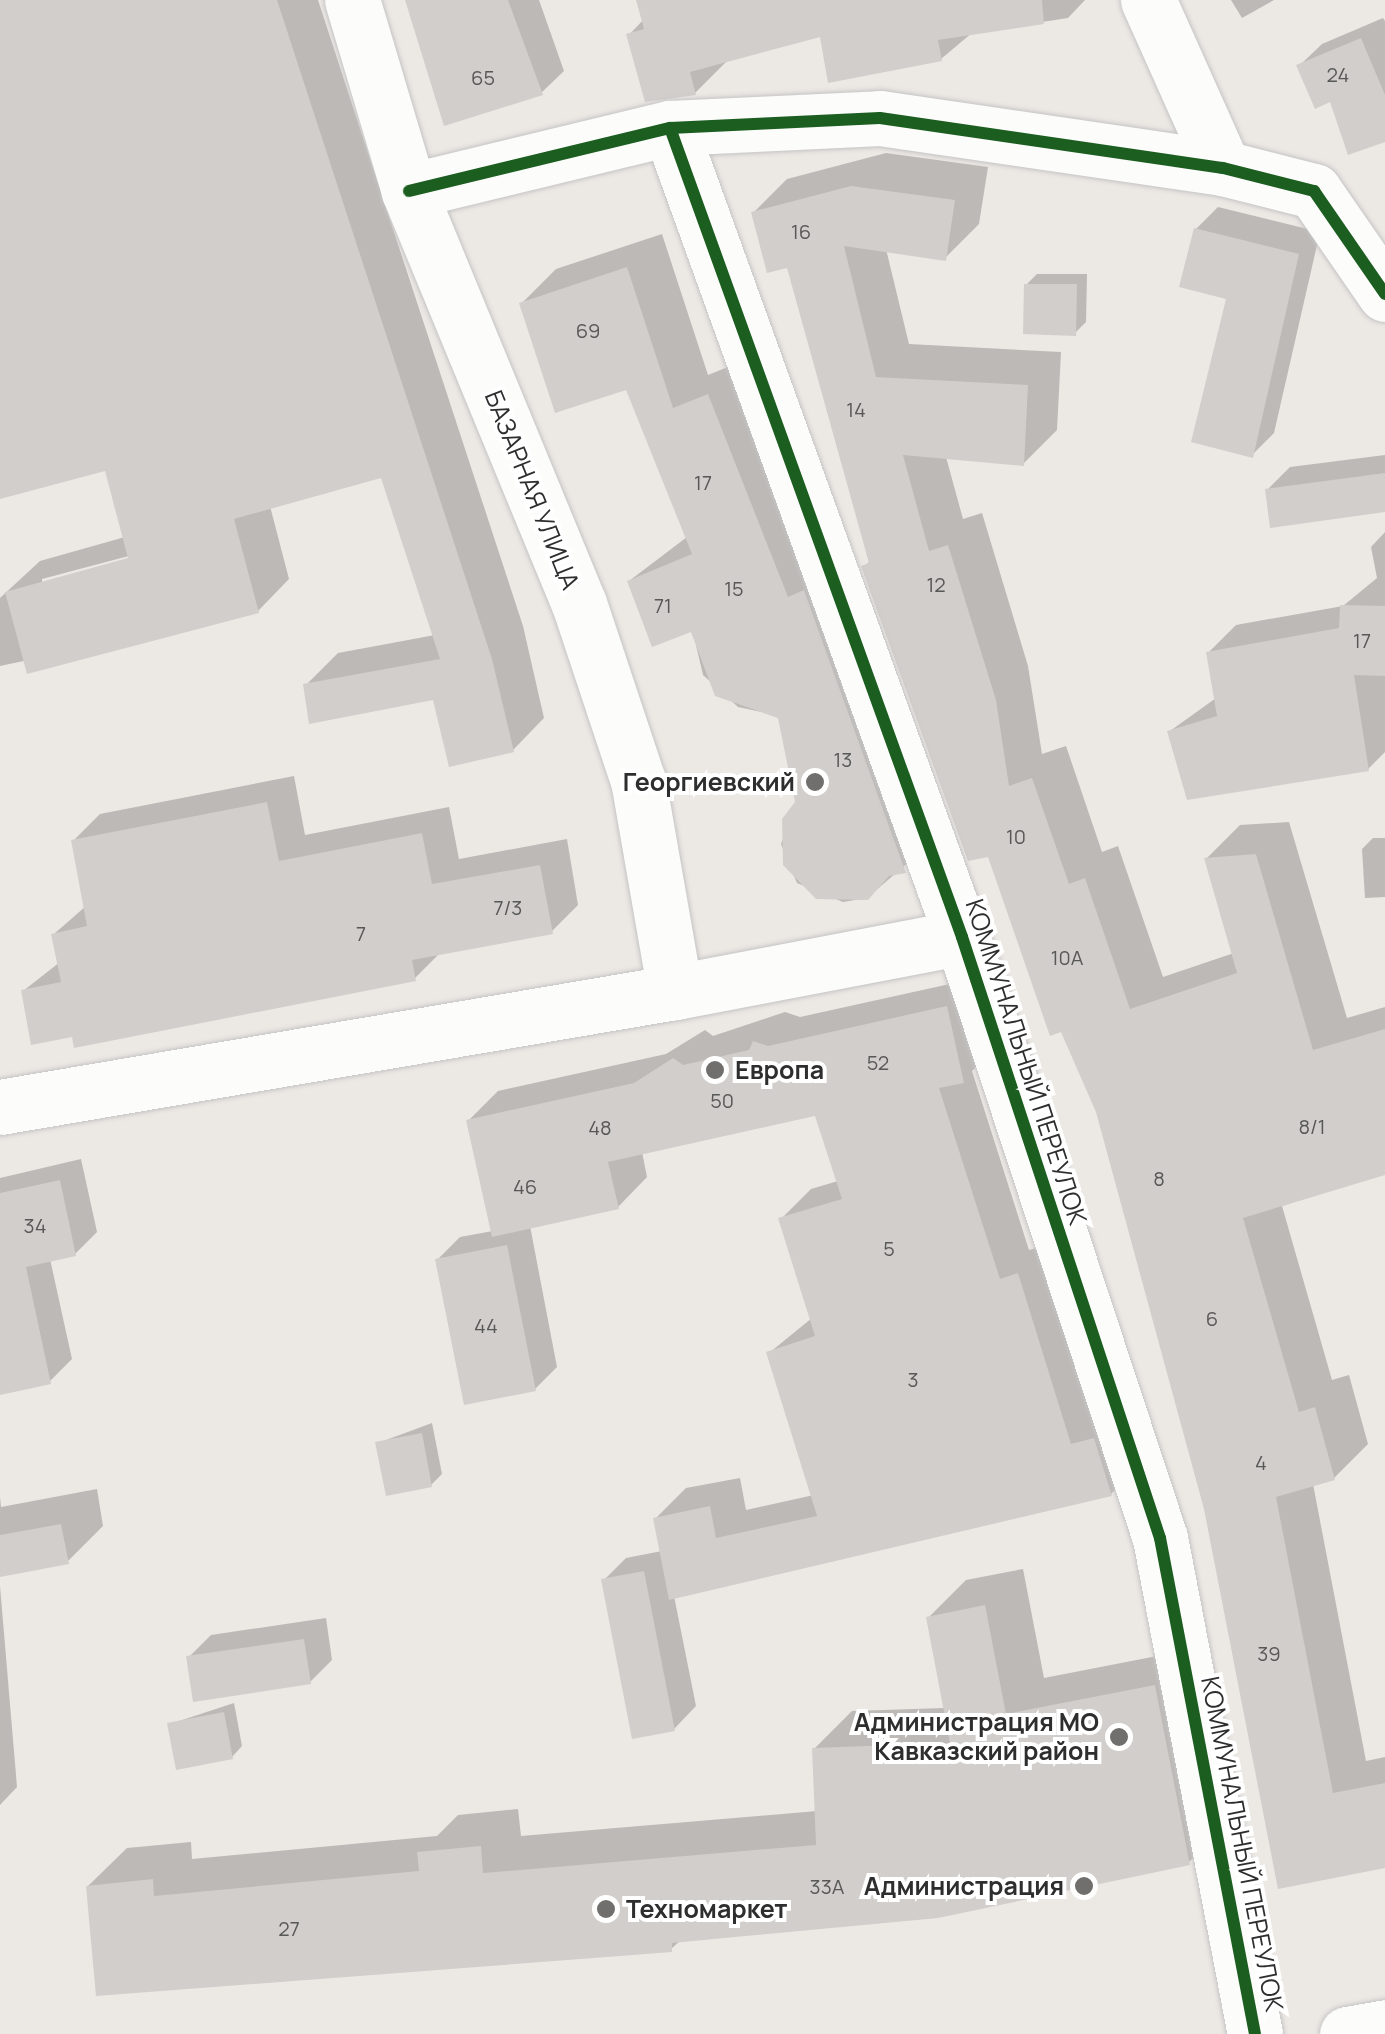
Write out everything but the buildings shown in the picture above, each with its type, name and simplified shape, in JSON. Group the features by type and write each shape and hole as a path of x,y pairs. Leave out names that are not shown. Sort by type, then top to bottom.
{"street":[{"name":"БАЗАРНАЯ УЛИЦА","path":"352,0 409,191 579,604 626,746 674,992"},
{"path":"1148,0 1222,168"},
{"path":"409,191 670,128 880,118 1222,168 1314,191 1385,294"},
{"name":"КОММУНАЛЬНЫЙ ПЕРЕУЛОК","path":"670,128 962,937 1160,1538 1255,2034"},
{"path":"0,1107 674,992 962,937"},
{"path":"1348,2034 1385,2028"}],"cycle path":[{"path":"409,191 670,128 880,118 1223,168 1314,191 1385,294"},
{"path":"670,128 962,937 1160,1538 1255,2034"}],"place":[{"name":"Георгиевский","path":"815,782"},
{"name":"Европа","path":"715,1070"},
{"name":"Администрация МО Кавказский район","path":"1119,1737"},
{"name":"Администрация","path":"1084,1886"},
{"name":"Техномаркет","path":"606,1909"}]}
